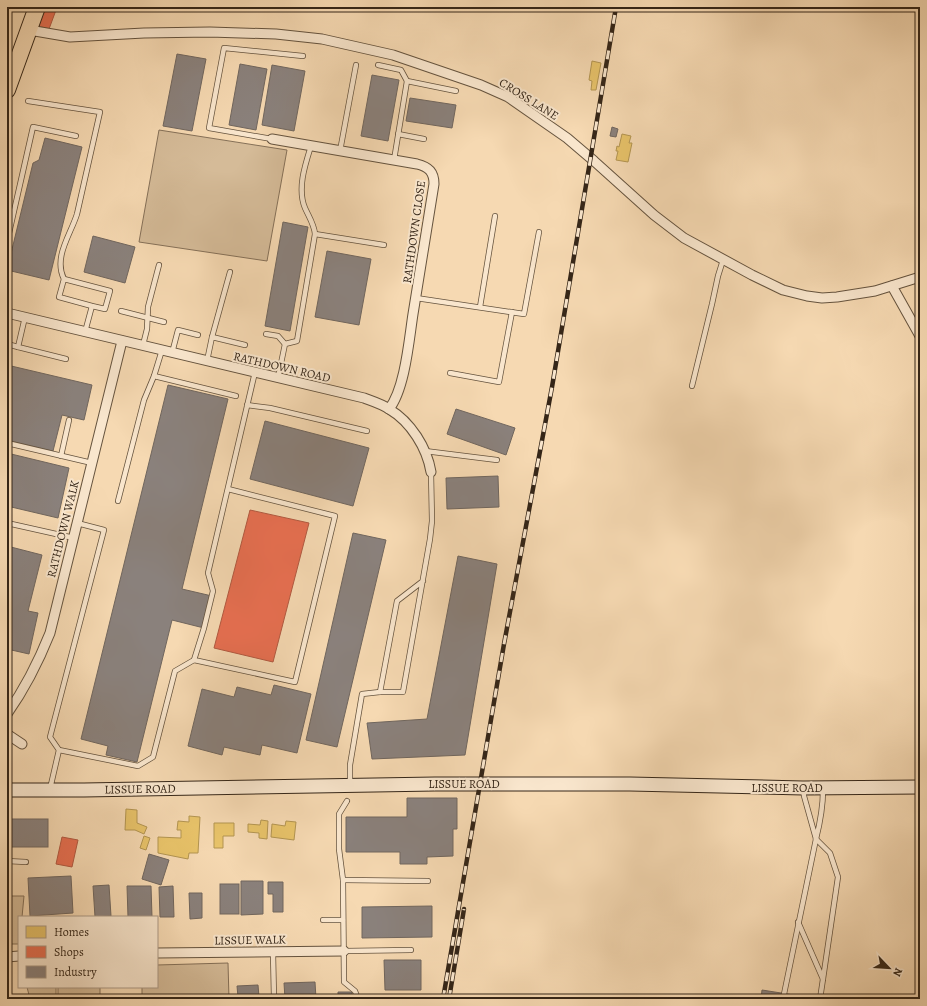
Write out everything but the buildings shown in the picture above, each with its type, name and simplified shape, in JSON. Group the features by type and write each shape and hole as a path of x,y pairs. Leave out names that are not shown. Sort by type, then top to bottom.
{"highway":[{"path":"7,90 16,58 29,30 37,7"}],"street":[{"name":"CROSS LANE","path":"29,30 70,37 144,33 210,32 282,35 322,39 361,47 420,63 494,90 522,106 572,142 668,227 684,238 723,260 783,290 822,298 849,296 892,286 920,277"},
{"name":"RATHDOWN CLOSE","path":"272,139 425,166 434,176 416,298 401,382 393,404 389,409"},
{"path":"892,286 920,336"},
{"name":"RATHDOWN ROAD","path":"7,313 364,398 389,409 407,424 416,435 425,451 431,472"},
{"name":"RATHDOWN WALK","path":"7,714 23,692 50,633 122,340"},
{"path":"7,734 22,744"},
{"name":"LISSUE ROAD","path":"7,790 350,785 630,784 803,788 920,787"},
{"name":"LISSUE WALK","path":"158,953 344,951"},
{"path":"7,956 18,956"}],"lane":[{"path":"272,139 209,128 224,48 303,56"},
{"path":"340,151 356,65"},
{"path":"378,65 401,70 407,81 394,160"},
{"path":"407,81 456,91"},
{"path":"28,101 100,112 77,214 68,234 60,263 64,279 59,297 105,309 110,291 64,279"},
{"path":"7,242 33,127 76,136"},
{"path":"398,134 424,139"},
{"path":"285,344 297,341 315,234 313,223 304,206 302,193 306,161 311,146"},
{"path":"480,306 495,216"},
{"path":"416,298 480,306 524,314 539,232"},
{"path":"315,234 384,245"},
{"path":"692,386 723,260"},
{"path":"143,346 147,329 148,308 159,265"},
{"path":"207,361 212,336 230,272"},
{"path":"85,332 92,306"},
{"path":"121,311 164,322"},
{"path":"450,373 499,382 512,312"},
{"path":"18,347 25,317"},
{"path":"172,353 178,330 198,335"},
{"path":"266,334 278,336 285,344"},
{"path":"212,336 245,345"},
{"path":"7,344 66,359"},
{"path":"278,378 285,344"},
{"path":"118,501 144,400 154,376 162,350"},
{"path":"194,660 213,591 208,573 255,372"},
{"path":"154,376 236,396"},
{"path":"247,405 270,408 368,431"},
{"path":"61,456 69,420"},
{"path":"7,443 92,463"},
{"path":"425,451 497,460"},
{"name":"RATHDOWN ROAD","path":"380,692 403,692 427,559 432,521 431,472"},
{"path":"77,523 104,530 50,737 59,750 138,766 153,757 174,671 194,660 295,682 335,516 228,489"},
{"path":"7,523 74,538"},
{"path":"350,785 350,765 362,694 380,692 397,601 423,581"},
{"path":"50,790 59,750"},
{"path":"803,788 816,839 830,853 838,877 820,999"},
{"path":"783,999 822,813 824,788"},
{"path":"348,801 339,814 339,849 343,880 344,982 355,991 358,999"},
{"path":"7,861 26,862"},
{"path":"343,880 428,881"},
{"path":"323,920 343,920"},
{"path":"798,922 822,979"},
{"path":"344,951 411,950"},
{"path":"273,952 274,999"}],"shaded area":[{"path":"159,130 287,150 267,261 139,242"},
{"path":"7,896 24,896 22,916 18,916 18,944 7,944"},
{"path":"228,963 229,999 142,999 142,988 158,988 158,965"},
{"path":"27,988 56,988 56,999 30,999"},
{"path":"58,988 100,988 100,999 58,999"}],"railway":[{"path":"443,999 504,644 552,387 616,7"},
{"path":"449,999 464,909"}]}
